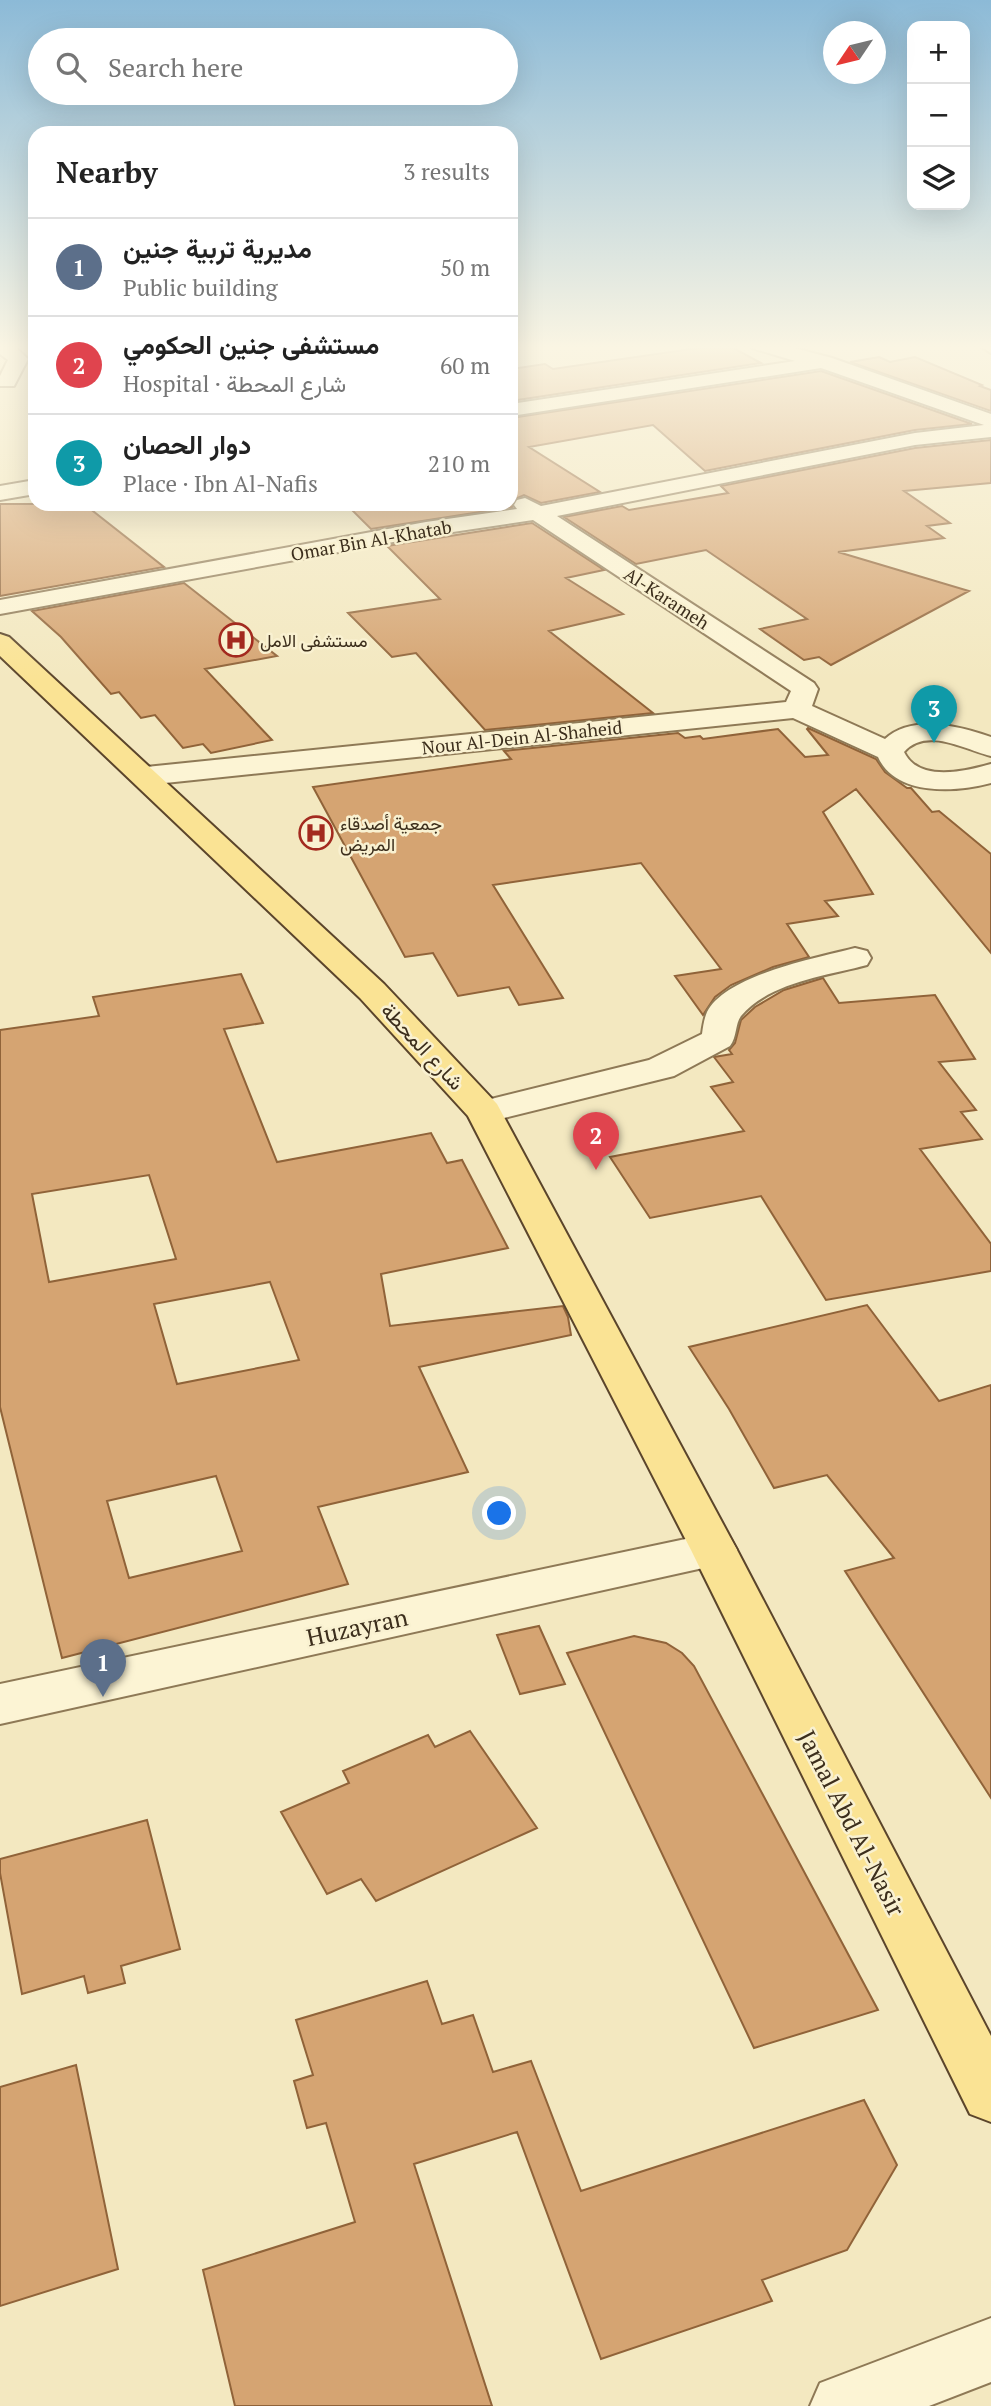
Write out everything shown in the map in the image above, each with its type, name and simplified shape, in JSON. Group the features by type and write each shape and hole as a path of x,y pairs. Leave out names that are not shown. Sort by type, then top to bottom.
{"main road":[{"name":"شارع المحطة","path":"0,642 146,776 372,991 484,1112 714,1550"},
{"name":"Jamal Abd Al-Nasir","path":"714,1550 991,2095"}],"street":[{"name":"Omar Bin Al-Khatab","path":"0,607 426,529 538,513 827,456"},
{"path":"0,493 28,488"},
{"name":"Al-Karameh","path":"518,501 805,689 797,709"},
{"path":"797,709 922,734"},
{"path":"797,709 890,752"},
{"name":"Nour Al-Dein Al-Shaheid","path":"146,776 797,709"},
{"path":"890,752 899,741 922,734 983,737"},
{"path":"890,752 892,760 900,768 914,775 932,779 981,776 990,806"},
{"path":"484,1112 661,1068 718,1040 723,1014 755,988 855,958"},
{"name":"Huzayran","path":"0,1704 714,1550"},
{"path":"843,2406 991,2350"}],"building":[{"path":"518,456 544,456 600,492 541,503 524,495 518,498"},
{"path":"688,456 780,456 705,471"},
{"path":"873,456 991,456 991,483 904,491 950,523 927,526 944,538 838,552 969,591 831,665 819,657 804,660 760,629 807,619 706,550 636,564 564,517 622,506 629,510 728,493 721,486"},
{"path":"0,504 28,504 28,511 93,511 164,567 0,596"},
{"path":"353,511 486,511 371,529"},
{"path":"532,523 604,570 566,578 623,614 549,631 653,713 485,730 416,653 392,657 348,613 440,599 387,546"},
{"path":"184,583 277,656 205,669 272,740 211,753 203,744 183,748 155,715 141,718 119,692 111,694 61,637 32,611"},
{"path":"808,728 876,759 885,772 911,788 932,812 939,811 991,854 991,953 856,789 823,812 873,894 825,901 838,916 787,924 809,957 773,967 731,985 715,997 703,1015 675,976 721,969 641,863 493,885 563,998 519,1005 509,987 458,996 433,953 405,957 313,787 511,759 504,751 678,733 685,738 700,736 703,739 778,729 805,757 828,755"},
{"path":"241,974 263,1023 224,1029 277,1162 431,1133 447,1163 462,1160 508,1248 381,1274 390,1326 563,1306 571,1335 419,1367 468,1472 318,1507 348,1584 62,1658 0,1407 0,1030 99,1016 93,997","holes":["149,1175 176,1259 49,1282 32,1194","270,1282 299,1360 177,1384 154,1304","216,1476 242,1551 129,1578 107,1501"]},
{"path":"823,978 839,1003 935,995 975,1059 939,1062 976,1110 961,1112 982,1139 920,1149 991,1244 991,1271 826,1300 761,1196 650,1218 610,1157 744,1131 711,1087 733,1082 714,1057 732,1054 729,1050 735,1043 741,1020 755,1007 784,990"},
{"path":"867,1305 939,1401 991,1385 991,1798 845,1571 894,1558 827,1475 774,1488 729,1409 689,1347"},
{"path":"539,1626 565,1684 520,1694 497,1635"},
{"path":"634,1636 666,1643 682,1653 694,1666 878,2010 754,2048 567,1653"},
{"path":"470,1731 537,1828 376,1901 361,1879 327,1894 281,1812 349,1783 343,1771 428,1735 435,1747"},
{"path":"147,1820 180,1949 121,1966 125,1983 88,1993 84,1976 22,1994 0,1873 0,1859"},
{"path":"427,1981 442,2024 473,2015 493,2072 531,2061 581,2191 864,2100 897,2165 847,2250 762,2280 772,2301 601,2359 517,2132 414,2164 492,2406 235,2406 203,2270 355,2222 326,2123 307,2128 294,2081 313,2075 296,2020"},
{"path":"76,2065 118,2269 0,2306 0,2087"}],"place":[{"name":"مستشفى الامل","path":"236,640"},
{"name":"دوار الحصان","path":"934,743"},
{"name":"جمعية أصدقاء المريض","path":"316,833"},
{"name":"مستشفى جنين الحكومي","path":"596,1170"},
{"name":"مديرية تربية جنين","path":"103,1697"}]}
